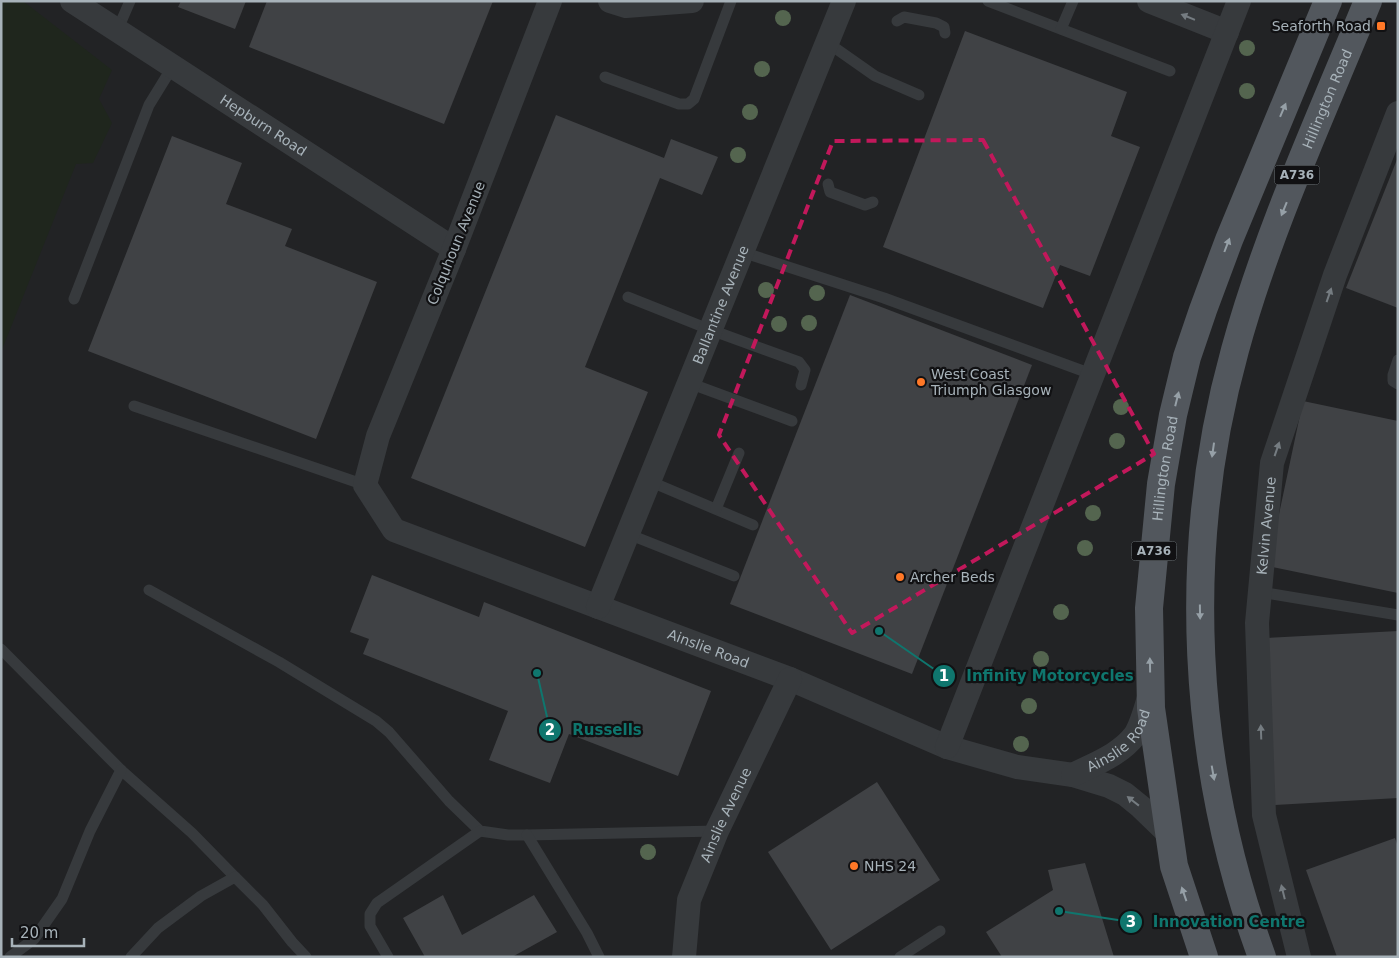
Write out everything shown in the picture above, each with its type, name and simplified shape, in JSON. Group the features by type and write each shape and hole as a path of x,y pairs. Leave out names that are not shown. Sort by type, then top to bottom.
{"main road":[{"name":"Hillington Road","path":"1204,957 1174,866 1151,708 1149,608 1160,484 1173,415 1187,357 1203,310 1229,240 1328,1"},
{"name":"Hillington Road","path":"1262,957 1248,920 1232,865 1222,822 1211,757 1202,669 1200,608 1201,557 1206,499 1213,444 1226,386 1249,301 1272,237 1368,1"}],"street":[{"name":"Hepburn Road","path":"72,1 454,249"},
{"name":"Colquhoun Avenue","path":"365,485 378,436 454,249 550,1"},
{"path":"610,1 626,6 692,1"},
{"name":"Ballantine Avenue","path":"598,607 844,1"},
{"path":"1149,1 1227,32"},
{"path":"947,747 1239,1"},
{"name":"Kelvin Avenue","path":"1299,957 1264,815 1256,623 1272,463 1336,275 1398,113"},
{"name":"Ainslie Road","path":"365,485 394,530 790,678 947,747 1017,767 1073,775 1109,786 1124,794 1141,807 1169,834"},
{"name":"Ainslie Avenue","path":"684,957 689,900 717,831 790,678"},
{"name":"Ainslie Road","path":"1073,775 1115,754 1126,745 1136,733 1150,694"}],"lane":[{"path":"117,30 130,1"},
{"path":"604,76 679,104 688,104 694,99 731,1"},
{"path":"988,1 1170,71"},
{"path":"1061,29 1073,1"},
{"path":"897,21 904,17 936,24 944,27 945,33"},
{"path":"828,43 875,76 919,95"},
{"path":"74,299 148,104 173,66"},
{"path":"828,184 830,192 865,205 873,202"},
{"path":"742,252 884,298 1094,375"},
{"path":"628,297 799,362 805,370 801,385"},
{"path":"1398,360 1393,381 1398,384"},
{"path":"689,383 792,421"},
{"path":"134,406 365,485"},
{"path":"716,510 739,453"},
{"path":"649,481 753,525"},
{"path":"628,534 734,576"},
{"path":"149,590 279,662 376,721 389,732 448,801 480,831 527,835 717,831"},
{"path":"1260,592 1398,615"},
{"path":"1,649 121,770 192,833 263,905 306,957"},
{"path":"10,957 34,939 62,899 90,831 121,770"},
{"path":"388,957 370,926 370,914 377,903 480,831"},
{"path":"527,835 587,933 599,957"},
{"path":"132,957 158,928 201,896 235,877"},
{"path":"900,957 940,931"}],"highlighted area":[{"path":"983,140 1154,454 852,633 719,435 833,141"}],"shaded area":[{"path":"1,1 1398,1 1398,957 1,957"},
{"path":"1,1 23,1 112,70 99,99 112,123 93,163 76,164 1,352"}],"building":[{"path":"181,1 246,1 235,29 178,7"},
{"path":"267,1 493,1 444,124 249,47"},
{"path":"965,31 1127,92 1111,136 1140,147 1090,276 1060,265 1043,308 883,247"},
{"path":"556,115 664,158 671,139 718,157 702,195 660,178 585,367 648,392 585,547 411,478"},
{"path":"172,136 242,163 226,204 292,229 285,246 377,282 316,439 88,351"},
{"path":"1398,157 1398,308 1346,288"},
{"path":"850,295 1032,365 912,674 730,604"},
{"path":"1303,401 1398,421 1398,593 1268,566"},
{"path":"372,575 479,617 484,602 711,691 678,776 569,734 550,783 489,760 508,711 363,654 369,639 350,632"},
{"path":"1398,631 1398,798 1275,805 1266,638"},
{"name":"NHS 24","path":"877,782 940,880 831,950 768,852"},
{"path":"1395,838 1398,847 1398,957 1337,957 1306,870"},
{"path":"1085,863 1114,957 1002,957 986,932 1053,890 1048,870"},
{"path":"443,895 462,935 534,895 557,932 512,957 425,957 403,918"}],"place":[{"name":"Seaforth Road","path":"1381,26"},
{"name":"West Coast Triumph Glasgow","path":"921,382"},
{"name":"Archer Beds","path":"900,577"},
{"name":"Infinity Motorcycles","path":"879,631"},
{"name":"Russells","path":"537,673"},
{"name":"NHS 24","path":"854,866"},
{"name":"Innovation Centre","path":"1059,911"}]}
